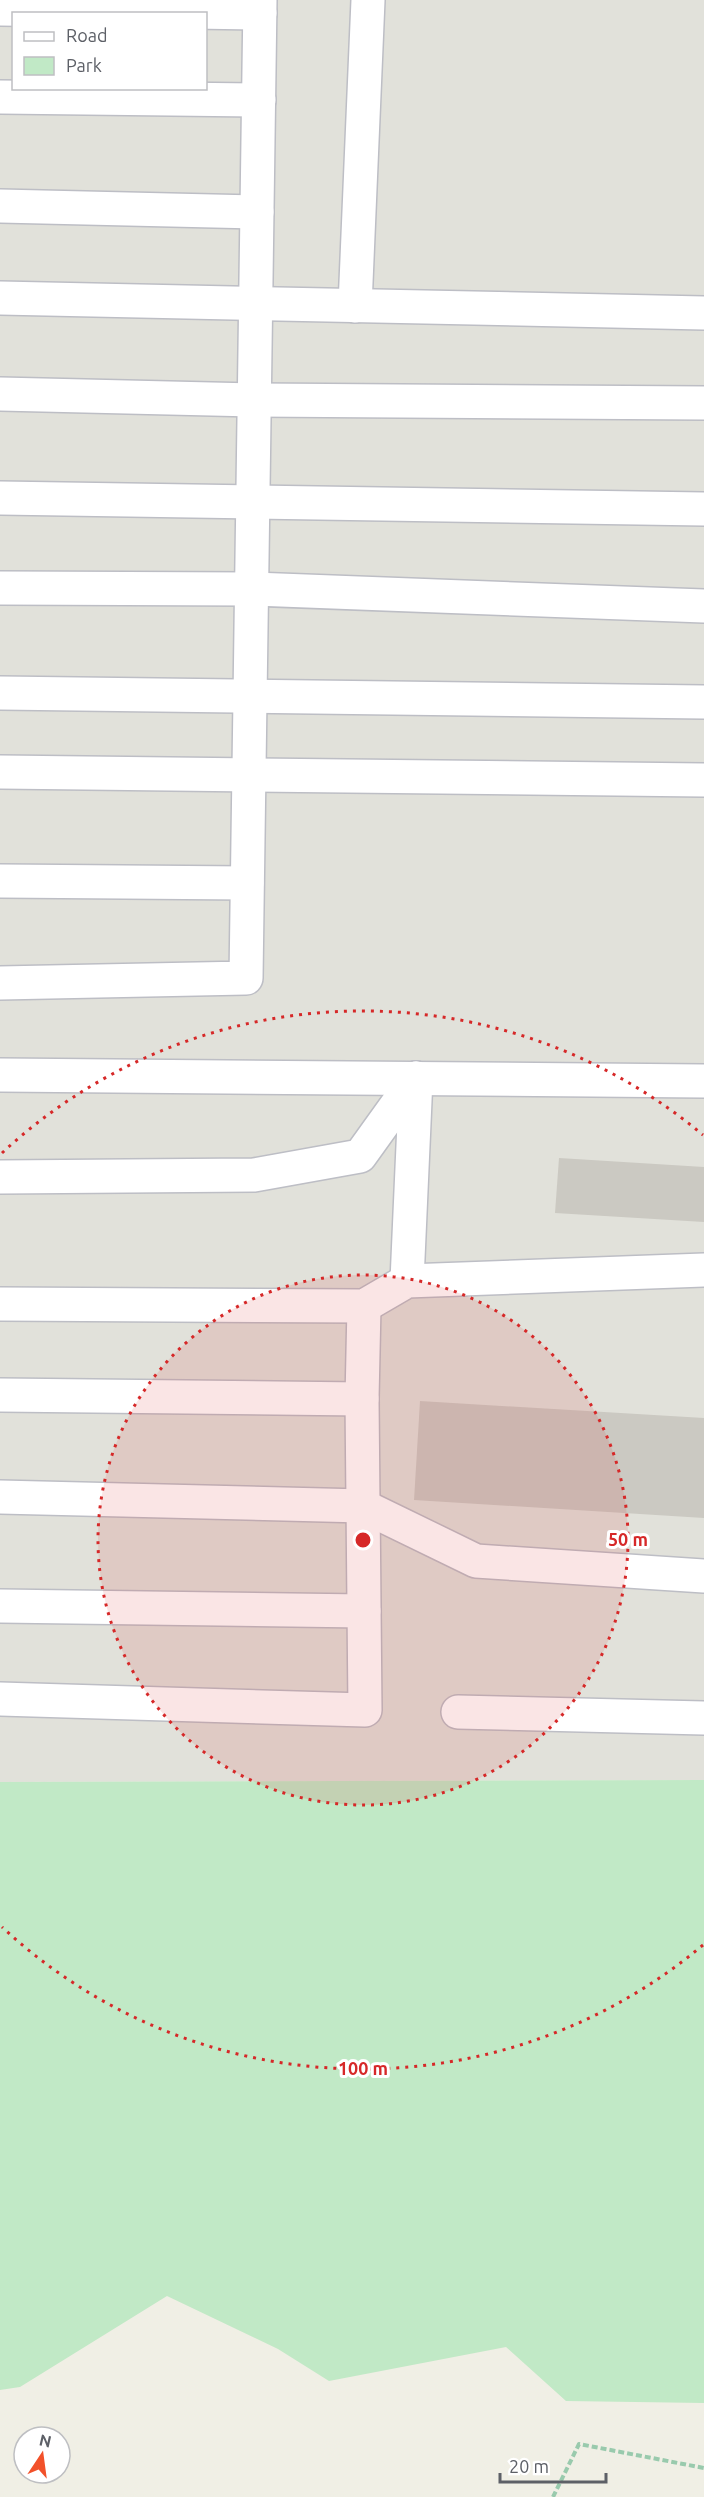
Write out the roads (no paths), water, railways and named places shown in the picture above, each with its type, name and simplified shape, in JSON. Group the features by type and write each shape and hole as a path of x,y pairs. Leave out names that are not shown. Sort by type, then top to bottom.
{"lane":[{"path":"355,306 368,0"},
{"path":"0,9 260,6 246,978 0,982"},
{"path":"0,97 259,100"},
{"path":"0,206 257,212"},
{"path":"0,298 704,313"},
{"path":"0,394 254,400 704,404"},
{"path":"0,498 704,509"},
{"path":"0,588 251,589 704,606"},
{"path":"0,693 704,702"},
{"path":"0,772 704,780"},
{"path":"0,881 247,883"},
{"path":"0,1075 704,1081"},
{"path":"0,1177 254,1175 360,1156 416,1078"},
{"path":"407,1281 416,1078"},
{"path":"0,1304 364,1306 407,1281 704,1270"},
{"path":"0,1699 365,1710 362,1399 364,1306"},
{"path":"0,1395 362,1399"},
{"path":"0,1497 363,1506 476,1561 704,1576"},
{"path":"0,1606 364,1611"},
{"path":"458,1713 704,1718"}]}
